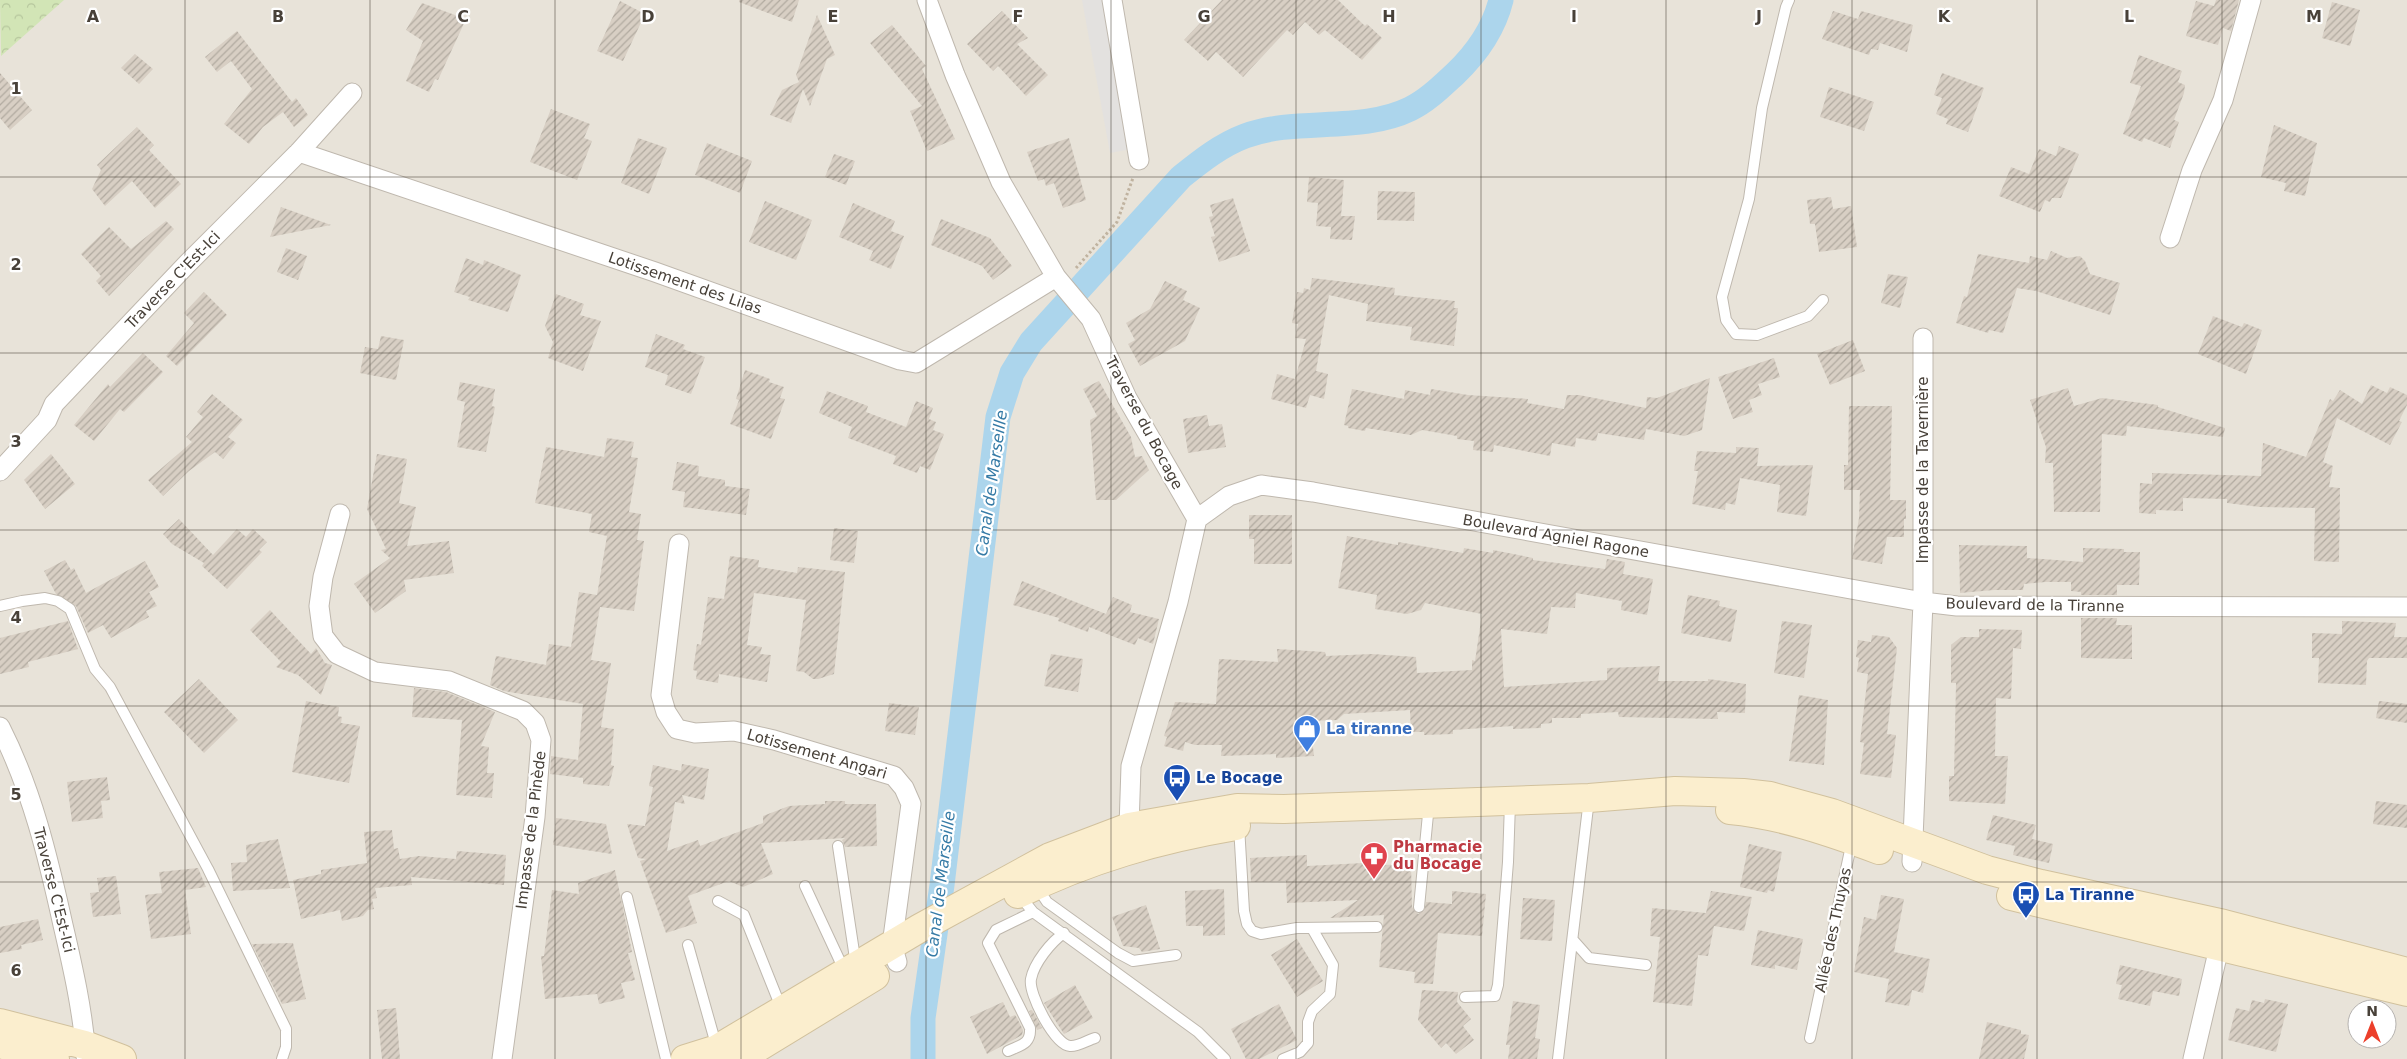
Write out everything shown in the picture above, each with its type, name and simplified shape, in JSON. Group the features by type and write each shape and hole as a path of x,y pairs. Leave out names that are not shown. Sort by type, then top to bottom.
{"main road":[{"path":"684,1059 726,1056 852,976 960,915 1024,888 1050,857 1132,837 1284,809 1429,803 1622,796 1671,805 1757,814 1854,831 1912,853 1988,870 2222,935 2407,992"},
{"path":"2222,935 2407,972"},
{"path":"0,1023 86,1052 122,1059"},
{"path":"0,1044 55,1059"}],"street":[{"name":"Traverse du Bocage","path":"927,0 955,75 1001,182 1061,282 1091,319 1128,398 1197,519"},
{"path":"1112,0 1139,160"},
{"path":"2170,238 2192,170 2223,100 2251,0"},
{"name":"Traverse C'Est-Ici","path":"0,471 47,420 54,404 187,264 299,152 352,93"},
{"name":"Lotissement des Lilas","path":"299,152 655,272 900,360 916,363 1061,282"},
{"name":"Impasse de la Tavernière","path":"1922,338 1923,602"},
{"name":"Boulevard Agniel Ragone","path":"1197,519 1229,496 1261,485 1313,492 1923,602"},
{"name":"Impasse de la Pinède","path":"340,514 323,577 319,606 323,636 337,654 375,672 449,681 523,711 535,723 541,740 534,817 502,1059"},
{"path":"1132,837 1132,766 1178,602 1197,519"},
{"name":"Lotissement Angari","path":"679,544 661,695 666,712 677,729 695,733 734,731 766,738 894,776 904,788 911,804 895,953"},
{"path":"1912,853 1923,602"},
{"name":"Boulevard de la Tiranne","path":"1923,602 1957,606 2407,607"},
{"name":"Traverse C'Est-Ici","path":"0,728 13,754 44,838 72,961 86,1052"},
{"path":"2193,1059 2222,935"}],"lane":[{"path":"1789,0 1762,108 1749,199 1722,297 1726,320 1736,334 1757,335 1808,316 1823,300"},
{"path":"0,606 45,598 58,601 70,609 95,669 110,687 208,869 286,1029 286,1047 282,1059"},
{"path":"1558,1059 1589,798"},
{"path":"1465,997 1495,996 1498,985 1508,862 1510,800"},
{"path":"1419,907 1429,803"},
{"path":"1238,816 1244,911 1247,924 1252,931 1261,934 1297,928 1313,930 1378,927"},
{"name":"Allée des Thuyas","path":"1810,1038 1854,831"},
{"path":"838,846 852,976"},
{"path":"805,886 852,976"},
{"path":"1024,888 1064,933 1198,1032 1225,1059"},
{"path":"1024,888 1048,902 1118,953 1133,961 1176,955"},
{"path":"1008,1051 1026,1044 1030,1037 1030,1028 988,943 1024,888"},
{"path":"627,897 684,1059"},
{"path":"718,901 744,915 786,1018"},
{"path":"1283,1059 1300,1052 1308,1043 1308,1022 1312,1011 1330,994 1332,965 1313,930"},
{"path":"1064,933 1055,938 1034,970 1030,981 1031,991 1054,1036 1061,1044 1071,1047 1095,1038"},
{"path":"1573,940 1589,958 1646,965"},
{"path":"688,945 726,1056"}],"path":[{"path":"1061,282 1117,222 1139,160"}],"shaded area":[{"path":"0,0 2407,0 2407,1059 0,1059"},
{"path":"1082,0 1112,0 1137,148 1110,153"}],"green space":[{"path":"0,0 64,0 1,56"}],"building":[{"path":"739,0 799,0 792,22 739,2"},
{"path":"1222,0 1338,0 1365,26 1367,24 1382,38 1362,60 1325,30 1319,35 1305,22 1293,35 1287,30 1243,77 1216,52 1208,61 1184,40"},
{"path":"2216,0 2239,0 2231,31 2223,28 2218,45 2186,36 2196,1 2214,6"},
{"path":"620,1 645,14 623,61 597,51"},
{"path":"2332,2 2360,10 2350,46 2322,38"},
{"path":"422,3 466,19 438,80 435,79 429,92 406,81 423,41 406,30"},
{"path":"1002,11 1028,38 1017,44 1048,75 1026,96 998,66 993,71 967,44"},
{"path":"1833,11 1858,19 1861,11 1913,25 1907,52 1880,43 1878,50 1871,49 1869,55 1822,39"},
{"path":"817,15 835,55 827,59 810,106 803,89 791,123 770,115 782,90 799,82 796,75"},
{"path":"892,25 926,66 922,69 955,139 927,151 910,111 922,106 870,43"},
{"path":"237,31 292,102 296,98 308,115 294,127 283,112 263,127 249,144 224,124 252,89 231,61 217,72 205,57"},
{"path":"135,54 153,69 139,84 121,68"},
{"path":"2139,55 2182,71 2178,82 2185,85 2184,93 2174,120 2179,122 2170,148 2144,138 2142,142 2123,134 2141,86 2130,83"},
{"path":"0,73 32,110 10,130 0,118"},
{"path":"1942,73 1984,88 1968,132 1946,124 1948,119 1936,114 1942,98 1934,95"},
{"path":"1829,87 1874,102 1864,131 1820,117"},
{"path":"551,109 590,124 584,138 592,141 577,180 530,162"},
{"path":"2274,125 2317,143 2305,196 2284,191 2286,183 2261,177"},
{"path":"137,127 154,145 149,150 181,184 155,208 132,181 105,206 92,189 101,170 97,165"},
{"path":"638,138 667,148 649,194 621,183"},
{"path":"1069,138 1086,200 1063,208 1054,183 1046,186 1044,179 1038,181 1027,152"},
{"path":"707,143 752,161 740,193 695,175"},
{"path":"2059,146 2079,154 2061,198 2052,198 2050,202 2045,200 2040,212 1999,196 2011,167 2029,174 2039,149 2056,156"},
{"path":"834,154 855,161 846,185 825,177"},
{"path":"1309,177 1344,180 1341,216 1355,216 1352,240 1330,239 1331,227 1316,226 1318,203 1307,202"},
{"path":"1378,191 1415,192 1414,221 1377,220"},
{"path":"1831,197 1833,209 1851,206 1857,247 1819,252 1815,224 1810,224 1807,200"},
{"path":"1233,198 1250,251 1219,262 1211,237 1215,236 1209,217 1213,216 1210,205"},
{"path":"765,201 812,220 796,260 749,242"},
{"path":"853,203 895,221 891,231 904,236 891,269 869,260 873,251 839,237"},
{"path":"281,207 331,225 270,237"},
{"path":"941,219 990,238 1012,266 993,280 982,266 931,245"},
{"path":"166,221 174,229 109,296 96,281 101,276 81,254 109,227 131,249"},
{"path":"286,248 307,256 298,280 277,272"},
{"path":"2051,251 2067,258 2080,256 2085,261 2090,274 2120,283 2110,315 2036,291 2017,288 2003,333 1989,330 1988,333 1956,323 1964,296 1967,297 1978,254 2029,263 2030,256 2047,260"},
{"path":"466,258 483,265 484,260 521,275 508,312 468,300 470,297 454,292"},
{"path":"1888,274 1908,277 1900,308 1881,303"},
{"path":"1312,278 1395,288 1394,295 1455,301 1454,308 1458,308 1454,346 1410,340 1412,327 1366,321 1368,304 1329,295 1316,371 1328,374 1324,399 1310,395 1306,408 1271,399 1277,374 1295,379 1306,339 1295,338 1298,324 1292,323 1297,292 1303,293 1304,288 1310,290"},
{"path":"1165,281 1187,291 1183,300 1200,308 1185,341 1140,366 1128,344 1135,340 1126,323 1150,309"},
{"path":"204,292 227,315 177,366 166,356 194,323 184,313"},
{"path":"556,294 584,304 580,315 601,321 583,371 548,358 553,342 545,326"},
{"path":"2213,316 2242,327 2244,323 2262,330 2246,374 2198,354"},
{"path":"656,334 685,345 683,349 705,357 691,394 665,385 668,375 645,367"},
{"path":"381,336 404,340 396,380 360,373 365,347 378,349"},
{"path":"1853,340 1865,371 1830,385 1817,354"},
{"path":"143,353 163,372 124,412 120,409 94,441 74,425 108,384 110,387"},
{"path":"1774,358 1780,377 1758,384 1762,395 1749,400 1753,412 1733,419 1718,377"},
{"path":"745,370 770,379 769,382 784,387 780,398 785,399 771,439 730,424 739,400 736,399"},
{"path":"1710,378 1702,430 1684,436 1646,429 1644,440 1598,433 1596,441 1576,438 1575,447 1552,443 1550,456 1494,445 1493,452 1473,450 1474,441 1457,439 1457,436 1422,430 1411,435 1366,428 1365,431 1348,428 1348,426 1344,425 1352,389 1404,399 1405,390 1430,395 1431,389 1468,395 1528,399 1527,403 1564,409 1567,395 1579,395 1646,408 1647,397 1657,398"},
{"path":"1099,381 1131,437 1135,457 1142,456 1149,470 1116,500 1096,500 1090,420 1097,416 1083,389"},
{"path":"460,382 495,389 492,406 495,407 486,452 457,447 465,402 457,400"},
{"path":"2371,385 2387,393 2390,387 2407,395 2407,405 2399,421 2402,422 2390,445 2337,418 2323,462 2333,466 2329,487 2340,488 2339,562 2314,561 2315,508 2260,507 2227,503 2227,499 2183,498 2183,511 2156,510 2156,514 2139,513 2140,483 2152,484 2152,473 2261,476 2263,443 2306,457 2330,399 2333,401 2340,390 2362,404"},
{"path":"2068,388 2074,406 2102,398 2158,405 2158,407 2225,428 2223,437 2127,426 2126,436 2102,434 2100,512 2054,512 2053,463 2045,463 2046,447 2030,400"},
{"path":"827,391 868,406 866,412 906,427 916,401 933,408 929,419 936,422 933,430 944,434 930,470 920,466 917,473 893,464 896,456 848,438 852,427 819,413"},
{"path":"212,394 243,420 228,437 236,443 223,459 215,452 189,471 163,496 148,480 192,442 186,437 203,417 197,412"},
{"path":"1849,406 1892,406 1890,500 1906,500 1906,519 1904,519 1904,537 1887,537 1882,564 1852,559 1859,518 1860,490 1844,490 1844,465 1848,465"},
{"path":"1207,415 1209,426 1222,424 1226,447 1188,453 1183,419"},
{"path":"607,438 634,442 631,457 638,458 629,512 641,514 637,540 644,541 634,611 600,607 591,660 611,663 601,727 614,729 611,765 614,766 609,786 583,784 583,778 550,774 551,756 578,760 583,704 504,691 490,685 496,656 546,665 549,644 571,647 579,592 597,595 607,536 589,532 592,514 535,503 546,447 604,457"},
{"path":"1736,447 1759,448 1757,466 1813,465 1806,516 1777,512 1780,485 1740,478 1735,505 1726,503 1725,510 1692,504 1698,471 1694,471 1697,451 1736,453"},
{"path":"51,454 75,484 45,509 24,480"},
{"path":"377,454 407,459 399,503 416,507 407,546 449,541 454,573 404,580 406,591 375,613 354,584 390,558 381,550 386,549 367,509"},
{"path":"677,462 699,466 698,476 725,480 725,486 750,489 746,515 683,507 685,492 672,490"},
{"path":"1249,515 1292,515 1292,564 1254,564 1254,539 1249,539"},
{"path":"179,519 213,555 237,529 246,537 253,529 267,542 259,550 262,552 227,589 202,566 204,563 172,544 163,534"},
{"path":"834,528 858,531 854,563 830,560"},
{"path":"1347,536 1398,545 1398,542 1463,553 1464,548 1493,553 1493,550 1533,558 1533,560 1605,569 1607,559 1625,562 1623,574 1653,579 1647,615 1621,610 1622,601 1576,593 1575,608 1551,607 1547,634 1501,629 1504,687 1607,680 1607,668 1660,666 1658,681 1708,681 1708,679 1746,684 1745,713 1717,712 1718,719 1619,717 1618,712 1581,714 1581,718 1552,718 1552,723 1541,724 1541,728 1513,729 1513,726 1453,730 1453,734 1424,735 1424,732 1411,732 1410,710 1344,714 1337,720 1310,721 1314,756 1276,758 1276,754 1221,756 1222,745 1195,745 1185,742 1183,751 1164,746 1167,737 1164,736 1175,702 1216,704 1219,659 1278,662 1277,649 1325,652 1326,656 1372,654 1416,657 1417,673 1472,670 1472,660 1475,661 1482,614 1425,603 1421,610 1407,614 1375,609 1377,595 1338,588"},
{"path":"1959,545 2027,546 2027,558 2083,562 2083,548 2124,549 2124,552 2140,552 2139,585 2117,585 2117,595 2081,595 2081,592 2071,591 2071,582 2024,584 2023,590 1960,593"},
{"path":"730,556 759,560 758,567 797,573 798,567 845,572 834,674 813,679 804,672 796,671 806,600 754,593 747,645 762,647 760,654 771,655 767,682 719,674 718,683 696,679 697,671 693,670 697,644 701,645 708,597 724,599"},
{"path":"65,560 71,570 74,568 86,593 145,561 159,587 149,592 157,606 146,611 149,617 111,638 103,625 88,633 76,606 56,594 44,571"},
{"path":"1022,581 1106,614 1113,597 1132,605 1130,612 1159,619 1153,644 1138,638 1135,645 1089,627 1088,632 1058,621 1059,618 1013,605"},
{"path":"1688,595 1720,601 1719,606 1737,610 1731,642 1681,633"},
{"path":"270,610 311,654 316,648 325,663 332,665 321,695 298,675 276,667 281,662 250,630"},
{"path":"2081,618 2117,618 2116,625 2132,625 2132,659 2081,658"},
{"path":"68,621 78,649 28,662 29,667 0,674 0,638"},
{"path":"1782,621 1812,625 1804,678 1774,673"},
{"path":"2342,621 2396,623 2394,637 2407,637 2407,658 2369,658 2367,661 2366,685 2318,683 2319,658 2312,658 2312,633 2342,634"},
{"path":"1979,629 2022,630 2021,649 2013,648 2011,699 1996,698 1995,756 2008,756 2005,804 1949,801 1949,776 1954,776 1956,683 1951,683 1951,645 1961,637 1979,637"},
{"path":"1872,635 1889,637 1897,648 1887,734 1896,735 1891,778 1860,774 1864,743 1860,742 1868,674 1857,672 1859,658 1856,657 1858,640 1871,642"},
{"path":"1051,654 1083,659 1078,692 1044,686"},
{"path":"199,679 238,720 204,753 164,712"},
{"path":"414,688 446,692 495,712 481,746 489,747 487,773 494,773 492,798 456,795 462,720 412,717"},
{"path":"1799,695 1828,700 1824,765 1789,761"},
{"path":"306,701 339,707 338,716 342,717 341,723 360,726 349,783 292,772"},
{"path":"2379,701 2407,704 2407,723 2376,718"},
{"path":"889,703 919,707 915,735 885,731"},
{"path":"682,764 709,769 704,800 682,795 685,804 675,802 667,851 698,840 700,846 763,823 763,816 789,806 825,804 825,801 845,801 845,804 876,804 877,846 845,847 842,840 845,838 761,843 773,874 743,887 729,881 688,896 697,923 666,933 640,861 646,859 638,858 627,824 645,826 653,787 649,786 653,765 681,771"},
{"path":"107,777 110,800 101,801 103,818 72,822 67,782"},
{"path":"2376,801 2407,805 2407,828 2373,824"},
{"path":"1993,815 2036,825 2032,839 2053,844 2049,863 2013,855 2015,846 1986,840"},
{"path":"556,818 606,824 612,854 553,845"},
{"path":"392,830 394,849 398,848 400,859 419,856 456,859 457,851 506,855 504,885 411,877 412,885 375,888 377,898 372,899 374,909 368,910 363,916 342,921 340,910 301,919 293,880 321,874 321,870 367,863 364,832"},
{"path":"278,839 290,888 233,891 231,863 247,862 246,845"},
{"path":"1749,844 1782,852 1774,892 1768,890 1767,893 1740,887"},
{"path":"1307,855 1307,866 1382,862 1382,865 1411,864 1412,907 1418,914 1424,911 1426,902 1452,904 1452,891 1486,894 1482,936 1438,933 1433,984 1414,983 1415,972 1379,967 1384,915 1330,918 1358,900 1287,903 1286,881 1251,882 1250,858"},
{"path":"198,868 206,887 185,890 191,934 151,939 145,895 162,893 159,872"},
{"path":"615,870 632,952 628,953 635,980 621,983 625,998 599,1004 597,994 545,999 541,956 544,956 552,890 579,894 578,883"},
{"path":"116,876 121,914 93,917 90,893 99,892 97,878"},
{"path":"1224,889 1225,935 1203,936 1203,926 1186,926 1185,891"},
{"path":"1711,891 1752,897 1744,931 1714,926 1708,956 1698,955 1692,1006 1653,1002 1660,937 1650,936 1652,908 1706,913"},
{"path":"1881,895 1904,899 1894,952 1930,959 1923,993 1912,990 1909,1006 1885,1002 1889,979 1854,972 1864,917 1876,920"},
{"path":"1523,898 1555,900 1552,941 1520,939"},
{"path":"1146,905 1160,949 1142,952 1139,948 1123,946 1112,917"},
{"path":"38,919 43,940 21,945 22,949 0,953 0,927"},
{"path":"1758,930 1803,939 1797,970 1775,965 1775,969 1751,965"},
{"path":"1297,939 1323,981 1297,997 1271,955"},
{"path":"293,943 306,999 282,1004 252,944"},
{"path":"2120,965 2182,979 2179,996 2153,991 2150,1006 2118,999 2122,985 2116,984"},
{"path":"1075,985 1093,1018 1064,1034 1044,1003"},
{"path":"1422,990 1458,992 1457,1002 1471,1019 1463,1026 1474,1040 1456,1054 1446,1043 1441,1048 1418,1020"},
{"path":"2265,999 2288,1004 2276,1052 2228,1040 2236,1008 2249,1011 2252,1000 2264,1003"},
{"path":"1513,1001 1540,1005 1535,1038 1540,1039 1537,1059 1508,1059 1510,1045 1506,1045"},
{"path":"1003,1002 1010,1017 1015,1015 1017,1018 1023,1030 1022,1035 987,1054 970,1017"},
{"path":"1279,1004 1297,1040 1259,1059 1246,1059 1231,1029"},
{"path":"396,1008 400,1059 382,1059 377,1010"},
{"path":"1032,1010 1042,1028 1037,1030 1029,1011"},
{"path":"1987,1022 2021,1030 2021,1034 2029,1035 2024,1059 1979,1059"}],"waterway":[{"name":"Canal de Marseille","path":"923,1059 923,1018 942,885 998,417 1012,373 1031,342 1181,177 1196,165 1228,144 1265,130 1371,121 1391,116 1416,106 1440,88 1470,58 1494,21 1501,0"}],"place":[{"name":"La tiranne","path":"1307,753"},
{"name":"Le Bocage","path":"1177,802"},
{"name":"Pharmacie du Bocage","path":"1374,880"},
{"name":"La Tiranne","path":"2026,919"}]}
